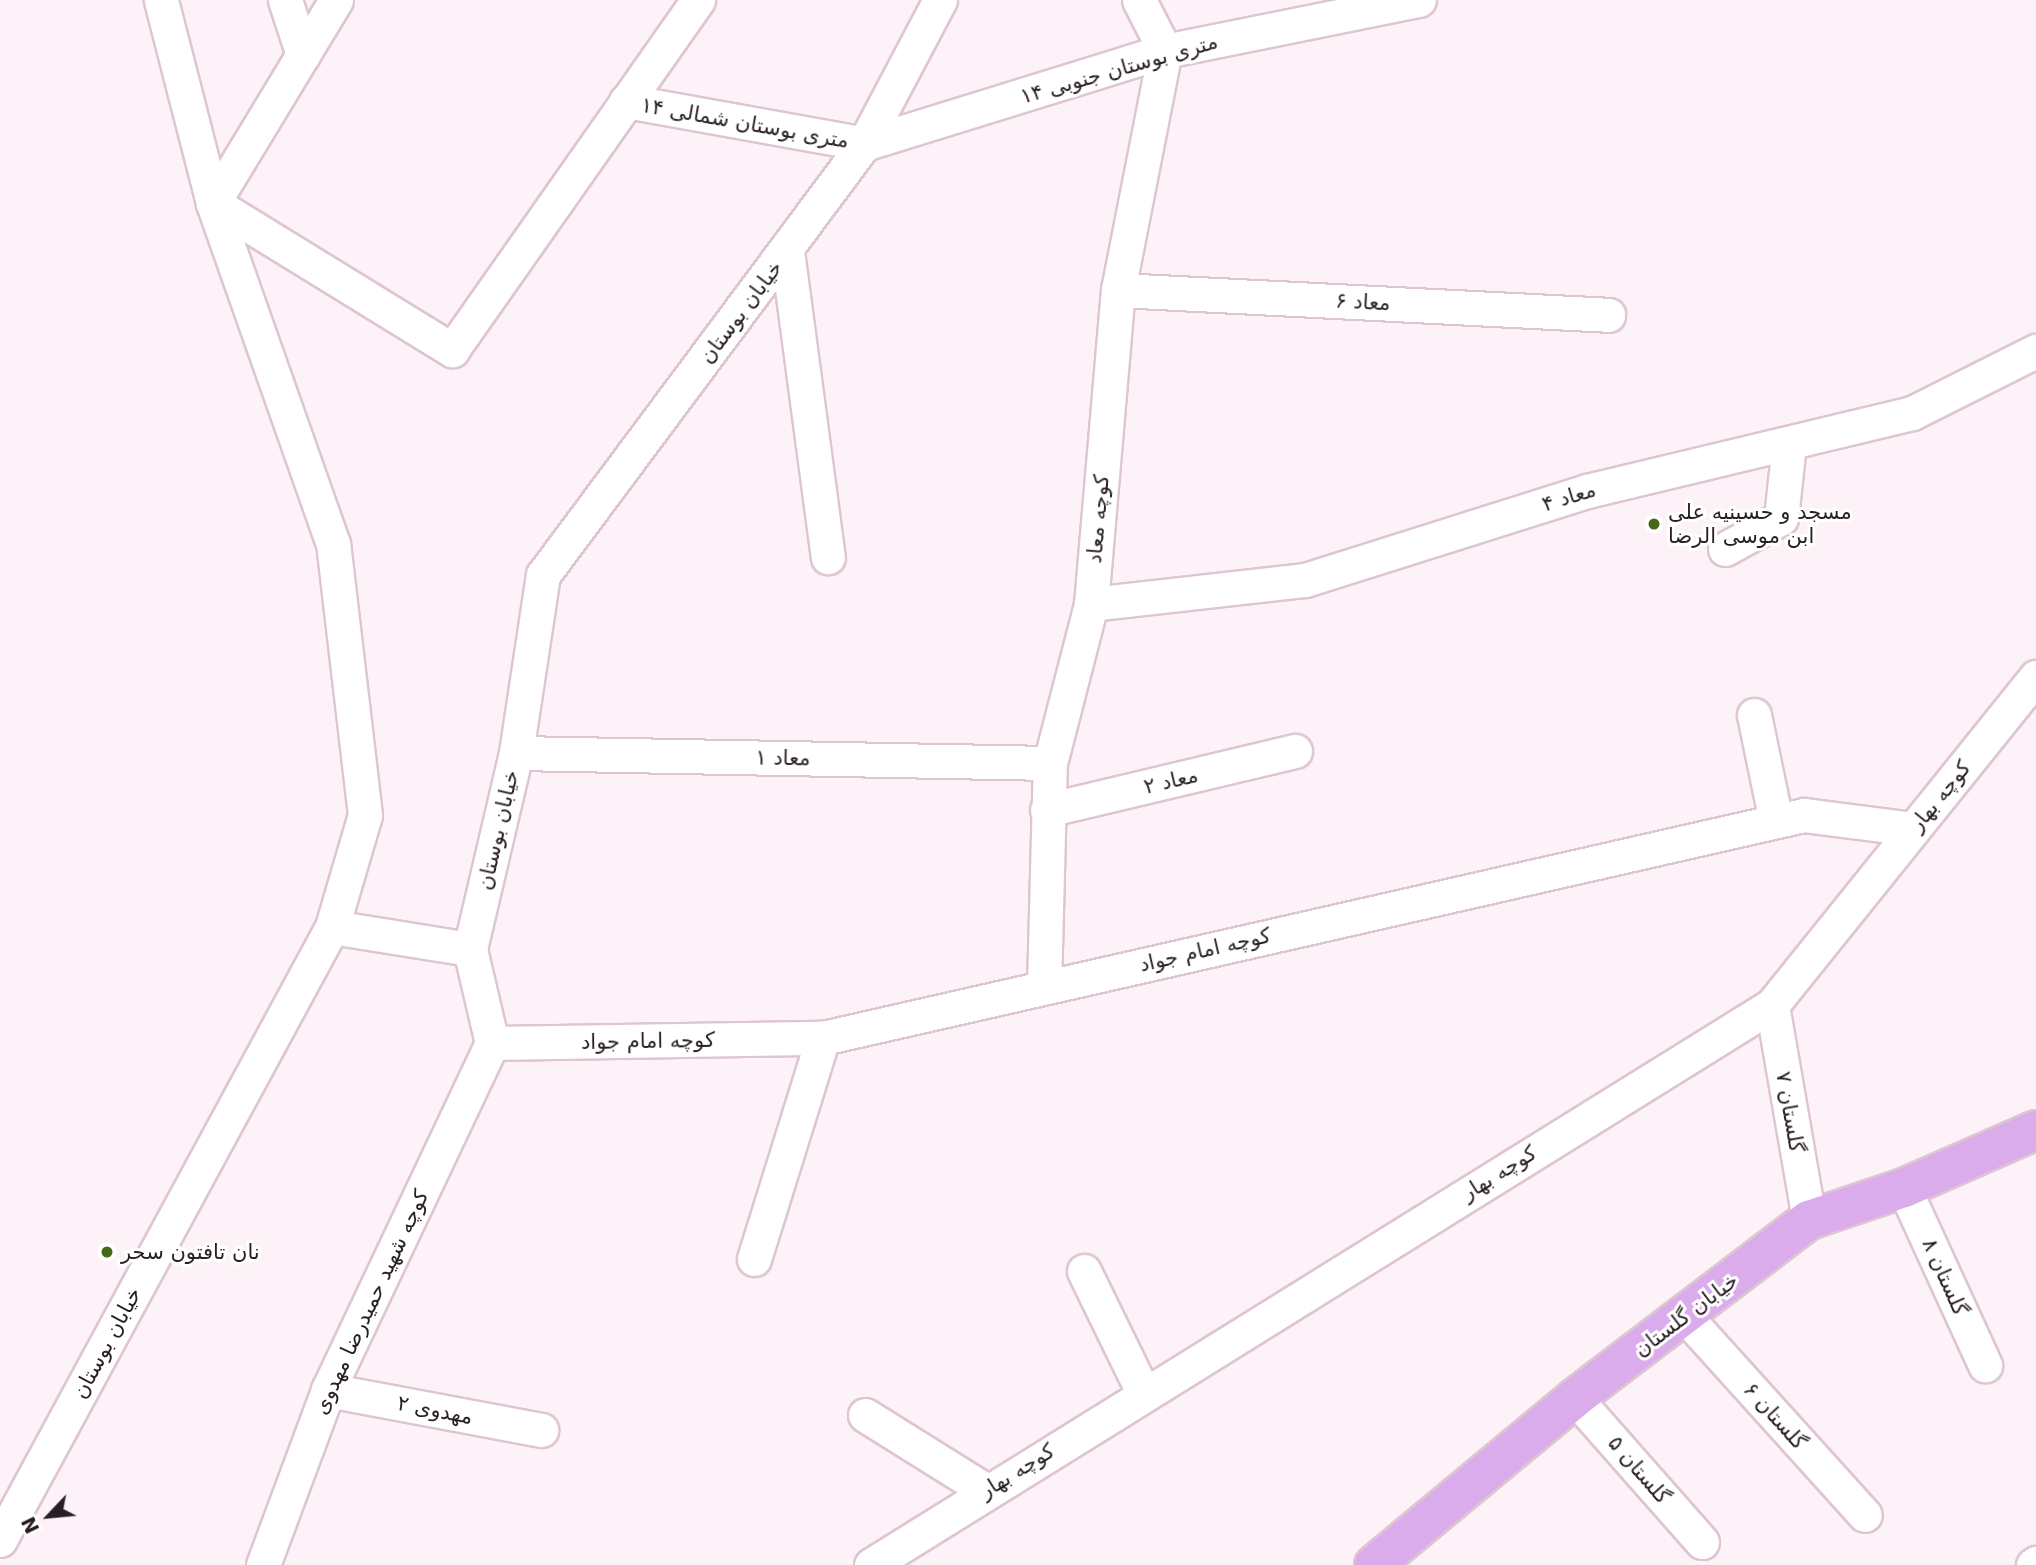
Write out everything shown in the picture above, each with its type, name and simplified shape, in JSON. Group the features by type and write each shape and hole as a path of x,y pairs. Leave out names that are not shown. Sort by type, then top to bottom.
{"main road":[{"name":"خیابان گلستان","path":"1374,1565 1575,1398 1685,1317 1809,1220 1904,1188 2036,1130"}],"street":[{"name":"خیابان بوستان","path":"0,1540 332,927 365,815 333,544 214,203 161,0"},
{"path":"285,0 303,55"},
{"path":"337,0 214,203 452,350 698,0"},
{"name":"خیابان بوستان","path":"470,949 516,753 543,575 787,251 864,144 940,0"},
{"path":"1139,0 1165,51"},
{"name":"۱۴ متری بوستان جنوبی","path":"864,144 1165,51 1419,0"},
{"name":"کوچه معاد","path":"1044,987 1050,763 1091,604 1118,290 1165,51"},
{"name":"۱۴ متری بوستان شمالی","path":"626,101 864,144"},
{"path":"787,251 828,557"},
{"name":"معاد ۶","path":"1118,290 1608,315"},
{"name":"معاد ۴","path":"1091,604 1305,580 1587,491 1912,413 2036,351"},
{"path":"1725,549 1781,519 1789,443"},
{"name":"کوچه بهار","path":"870,1565 985,1490 1772,1005 2036,677"},
{"path":"1754,715 1776,821"},
{"name":"معاد ۲","path":"1047,810 1295,751"},
{"name":"معاد ۱","path":"516,753 1050,763"},
{"name":"کوچه امام جواد","path":"492,1043 823,1038 1804,815 1913,829"},
{"path":"332,927 470,949 492,1043"},
{"name":"گلستان ۷","path":"1772,1005 1809,1220"},
{"path":"754,1259 823,1038"},
{"name":"کوچه شهید حمیدرضا مهدوی","path":"263,1565 328,1390 492,1043"},
{"name":"گلستان ۸","path":"1904,1188 1985,1365"},
{"path":"1084,1270 1143,1392"},
{"name":"گلستان ۶","path":"1685,1317 1865,1515"},
{"name":"مهدوی ۲","path":"328,1390 541,1430"},
{"name":"گلستان ۵","path":"1575,1398 1702,1542"},
{"path":"865,1415 985,1490"}],"place":[{"name":"مسجد و حسینیه علی ابن موسی الرضا","path":"1654,524"},
{"name":"نان تافتون سحر","path":"107,1252"}]}
